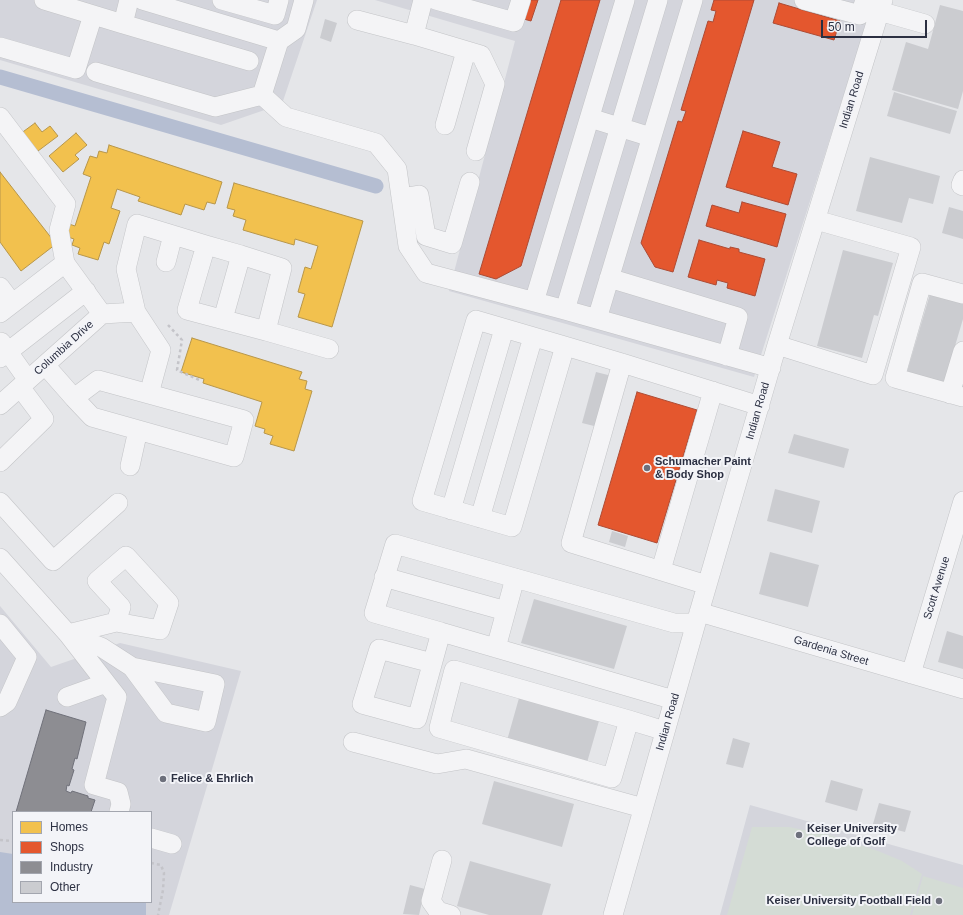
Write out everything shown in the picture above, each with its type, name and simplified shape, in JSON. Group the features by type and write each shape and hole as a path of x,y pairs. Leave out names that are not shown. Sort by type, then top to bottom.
{"street":[{"path":"44,0 249,61"},
{"path":"123,24 130,0"},
{"path":"142,0 279,41"},
{"path":"222,0 275,16 279,0"},
{"path":"262,95 279,41 296,29 304,0"},
{"path":"414,35 423,0"},
{"path":"436,0 463,4 514,22 521,0"},
{"path":"534,302 626,0"},
{"path":"565,310 658,0"},
{"path":"596,319 693,0"},
{"path":"804,0 860,16 875,4 925,24"},
{"name":"Indian Road","path":"613,915 777,345 816,220 875,4"},
{"path":"0,47 76,69 93,15"},
{"path":"357,20 482,55 495,84 476,151"},
{"path":"445,125 466,51"},
{"path":"96,72 215,108 262,95"},
{"path":"262,95 286,117 376,143 397,168 408,246 426,273 565,310 771,368"},
{"path":"0,117 66,204 59,230 65,263 102,314"},
{"path":"590,118 651,137"},
{"path":"963,180 961,185 963,186"},
{"path":"401,198 419,195 426,236 452,244 470,182"},
{"path":"777,345 873,375 912,247 816,220"},
{"path":"149,394 161,350 136,312 126,269 137,224 282,268 266,331"},
{"path":"166,262 173,235"},
{"path":"206,245 187,310 329,348"},
{"path":"223,319 241,255"},
{"path":"0,286 6,308 65,263"},
{"path":"609,278 738,317 727,356"},
{"path":"963,294 922,283 895,378 957,396 963,351"},
{"path":"0,462 44,419 24,383 3,351 86,291"},
{"name":"Columbia Drive","path":"0,405 102,314 136,312"},
{"path":"565,346 512,527 422,501 476,320 504,329 565,346 622,363 760,406"},
{"path":"451,510 504,329"},
{"path":"480,518 533,337"},
{"path":"622,363 571,543 707,585"},
{"path":"44,365 74,398 92,417 234,457 244,420 98,380 74,398"},
{"path":"661,570 713,391"},
{"path":"130,466 138,430"},
{"name":"Scott Avenue","path":"911,674 958,532 963,501"},
{"path":"0,502 53,561 118,504"},
{"name":"Gardenia Street","path":"384,577 395,544 674,623 698,617 963,689"},
{"path":"0,558 68,634 117,697 94,785 118,792 121,804 119,811"},
{"path":"506,611 384,577 374,613 674,700"},
{"path":"496,648 515,578"},
{"path":"68,634 116,622"},
{"path":"0,624 27,657 7,702 0,707"},
{"path":"432,663 441,632"},
{"path":"68,634 101,647 132,667"},
{"path":"629,720 612,778 439,728 454,670 629,720 665,731"},
{"path":"67,697 106,683"},
{"path":"353,742 437,764 466,759 643,808"},
{"path":"152,838 172,844"},
{"path":"442,860 431,901 438,911 451,915"}],"path":[{"path":"168,325 182,340 176,370 199,380"},
{"path":"0,840 12,840"},
{"path":"152,863 160,865 164,873 163,890 158,915"}],"shaded area":[{"path":"0,0 317,0 282,104 221,125 0,60"},
{"path":"375,0 874,0 754,377 449,291 515,41"},
{"path":"0,606 51,667 120,643 241,671 169,915 0,915"},
{"name":"Keiser University College of Golf","path":"750,805 963,865 963,915 720,915"},
{"name":"Keiser University College of Golf","path":"752,827 789,827 830,835 878,851 902,861 922,874 910,915 727,915"},
{"name":"Keiser University Football Field","path":"923,876 963,888 963,915 912,915"}],"water":[{"path":"0,852 12,854 12,903 146,903 146,915 0,915"}],"building: Homes":[{"path":"35,123 42,132 50,126 58,136 34,154 20,134"},
{"path":"76,133 87,145 75,155 79,159 63,172 49,156"},
{"path":"109,145 222,182 215,204 207,202 204,210 185,204 181,215 138,201 140,197 117,189 111,208 120,211 109,244 104,242 98,260 78,254 80,248 72,245 74,239 65,236 69,224 75,226 91,177 83,174 90,156 97,158 99,151 107,153"},
{"path":"0,172 56,244 21,271 0,242"},
{"path":"234,183 363,221 332,327 298,317 305,294 298,292 305,267 311,269 318,246 295,239 294,245 243,230 246,220 233,216 235,210 227,208"},
{"path":"192,338 302,372 299,379 307,381 305,389 312,391 294,451 270,444 273,436 264,433 265,429 255,426 262,402 203,383 204,379 181,372"}],"building: Shops":[{"path":"525,0 538,0 531,21 520,18"},
{"path":"561,0 600,0 521,266 496,279 479,274"},
{"path":"714,0 754,0 673,272 655,267 641,243 678,121 682,122 686,111 681,110 708,21 713,22 716,11 711,10"},
{"path":"779,3 840,21 834,40 773,23"},
{"path":"743,131 780,142 772,167 797,174 788,205 726,187"},
{"path":"742,202 786,214 777,247 706,226 712,205 739,213"},
{"path":"699,240 730,249 730,247 739,249 739,252 765,259 755,296 727,288 728,283 717,280 716,285 688,277"},
{"name":"Schumacher Paint & Body Shop","path":"637,392 697,410 657,543 598,525"}],"building: Industry":[{"path":"46,710 86,722 77,759 75,758 72,769 74,770 69,786 67,785 66,791 71,793 72,791 95,800 91,811 16,811"}],"building: Other":[{"path":"940,5 963,11 963,91 958,109 892,90 906,42 928,49"},
{"path":"325,19 337,23 331,42 320,38"},
{"path":"894,92 957,111 950,134 887,116"},
{"path":"870,157 940,176 933,204 909,198 902,223 856,211"},
{"path":"949,207 963,211 963,239 942,233"},
{"path":"843,250 893,263 878,316 874,315 862,358 817,346"},
{"path":"930,294 963,304 963,319 944,383 907,372"},
{"path":"596,372 612,376 598,427 582,423"},
{"path":"794,434 849,449 844,468 788,453"},
{"path":"775,489 820,501 812,533 767,521"},
{"path":"612,531 628,536 625,547 609,542"},
{"path":"770,552 819,565 808,607 759,594"},
{"path":"534,599 627,626 614,669 521,643"},
{"path":"947,631 963,636 963,669 938,662"},
{"path":"519,698 599,721 586,766 506,744"},
{"path":"733,738 750,743 743,768 726,764"},
{"path":"831,780 863,789 857,811 825,802"},
{"path":"494,781 574,804 562,847 482,824"},
{"path":"879,803 911,811 905,832 873,824"},
{"path":"470,861 551,884 542,915 489,915 457,906"},
{"path":"410,885 425,889 419,915 403,914"}],"waterway":[{"path":"0,77 376,186"}],"place":[{"name":"Schumacher Paint & Body Shop","path":"647,468"},
{"name":"Felice & Ehrlich","path":"163,779"},
{"name":"Keiser University College of Golf","path":"799,835"},
{"name":"Keiser University Football Field","path":"939,901"}]}
